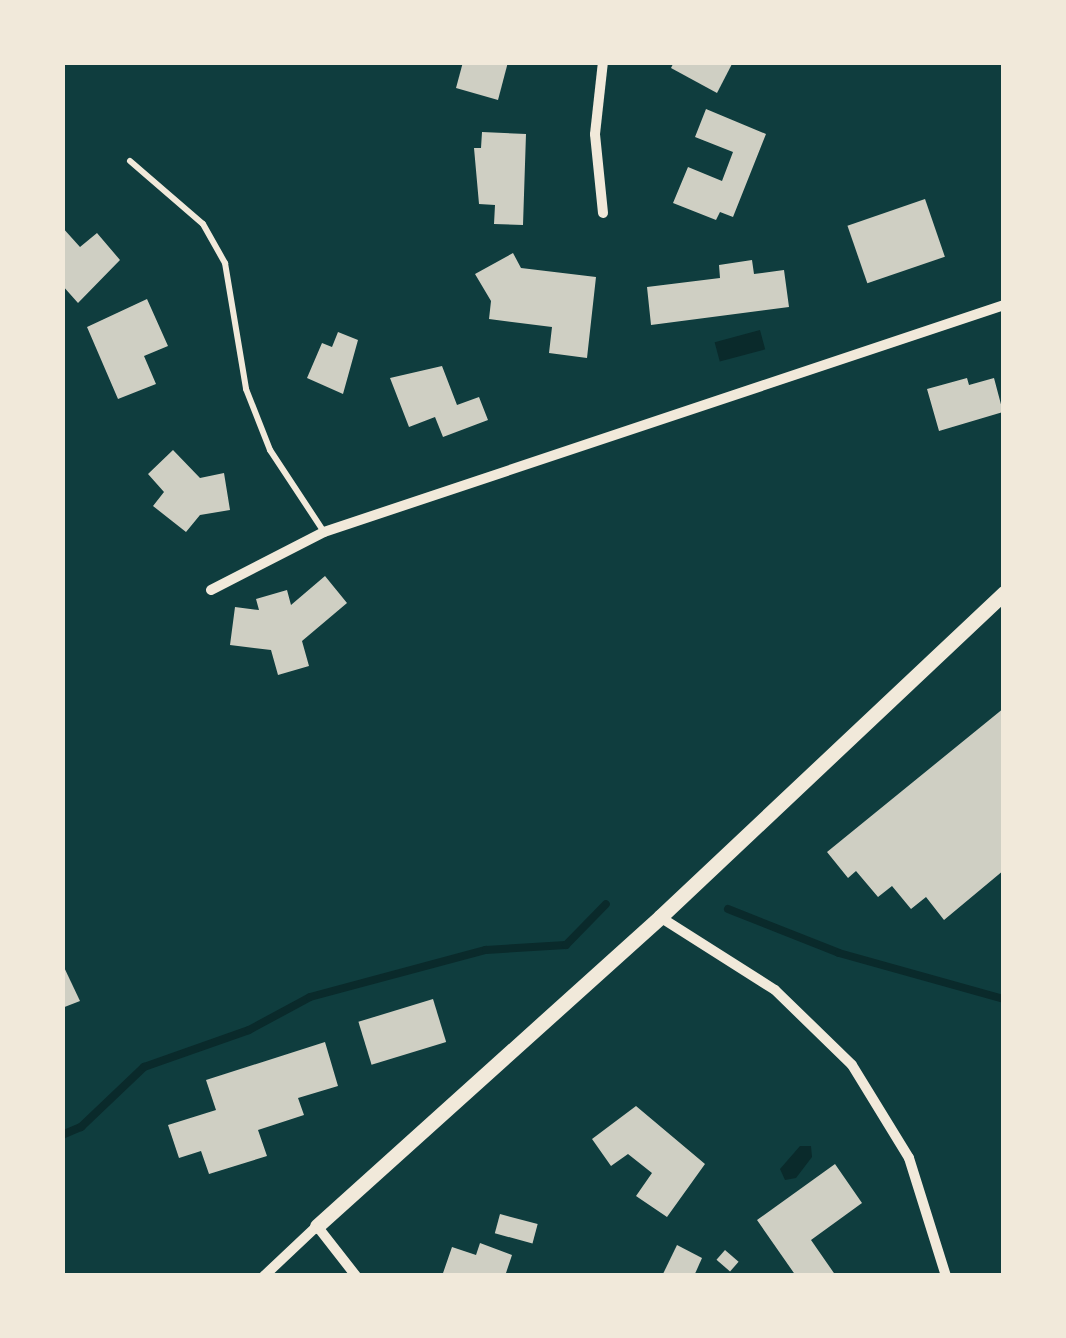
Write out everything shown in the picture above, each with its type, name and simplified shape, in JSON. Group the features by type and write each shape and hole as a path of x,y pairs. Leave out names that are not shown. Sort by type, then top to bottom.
{"street":[{"path":"603,62 595,134 603,214"},
{"path":"211,590 324,532 1004,306"},
{"path":"264,1276 660,917 1004,593"},
{"path":"660,917 774,990 852,1066 910,1158 946,1276"},
{"path":"316,1226 356,1276"}],"lane":[{"path":"130,161 203,224 225,263 246,389 270,450 324,532"}],"water":[{"path":"760,330 765,349 720,361 715,342"},
{"path":"800,1146 811,1146 812,1157 796,1178 785,1180 780,1169"}],"building":[{"path":"463,62 508,62 498,100 456,88"},
{"path":"674,62 733,62 717,93 671,68"},
{"path":"706,109 766,134 733,217 720,212 716,220 673,203 688,167 722,181 733,152 695,137"},
{"path":"482,132 526,134 523,225 494,224 495,205 479,204 474,148 481,148"},
{"path":"925,199 945,257 867,283 847,226"},
{"path":"62,227 80,247 97,233 120,260 78,303 62,285"},
{"path":"513,253 521,268 596,277 587,358 549,353 552,327 489,319 491,301 475,274"},
{"path":"752,260 754,274 784,270 789,307 651,325 647,287 720,278 719,265"},
{"path":"147,299 168,346 144,356 156,384 118,399 87,327"},
{"path":"338,332 358,340 343,394 307,378 322,343 332,347"},
{"path":"442,366 457,405 479,397 488,420 443,437 435,417 409,427 390,378"},
{"path":"967,378 969,385 994,378 1003,412 939,431 927,389"},
{"path":"173,450 200,478 224,473 230,510 200,515 186,532 153,506 164,492 148,474"},
{"path":"325,576 347,603 302,641 309,666 278,675 271,650 230,645 235,607 259,610 256,599 287,590 291,605"},
{"path":"1004,708 1004,870 944,920 926,897 911,909 892,886 878,897 856,871 848,878 827,852"},
{"path":"62,963 80,1001 62,1008"},
{"path":"433,999 446,1042 372,1065 358,1022"},
{"path":"325,1042 338,1086 298,1098 304,1115 258,1130 267,1156 209,1174 201,1151 179,1158 168,1125 216,1110 206,1080"},
{"path":"636,1106 705,1164 667,1217 636,1196 652,1173 628,1154 611,1166 592,1139"},
{"path":"835,1164 862,1203 811,1240 836,1276 796,1276 757,1220"},
{"path":"500,1214 538,1224 532,1243 495,1233"},
{"path":"480,1243 512,1255 505,1276 442,1276 452,1247 476,1255"},
{"path":"677,1245 702,1258 694,1276 662,1276"},
{"path":"725,1250 739,1262 730,1272 716,1260"}],"waterway":[{"path":"62,1135 81,1127 144,1067 249,1030 310,997 486,950 566,945 606,904"},
{"path":"728,909 839,953 1004,999"}]}
